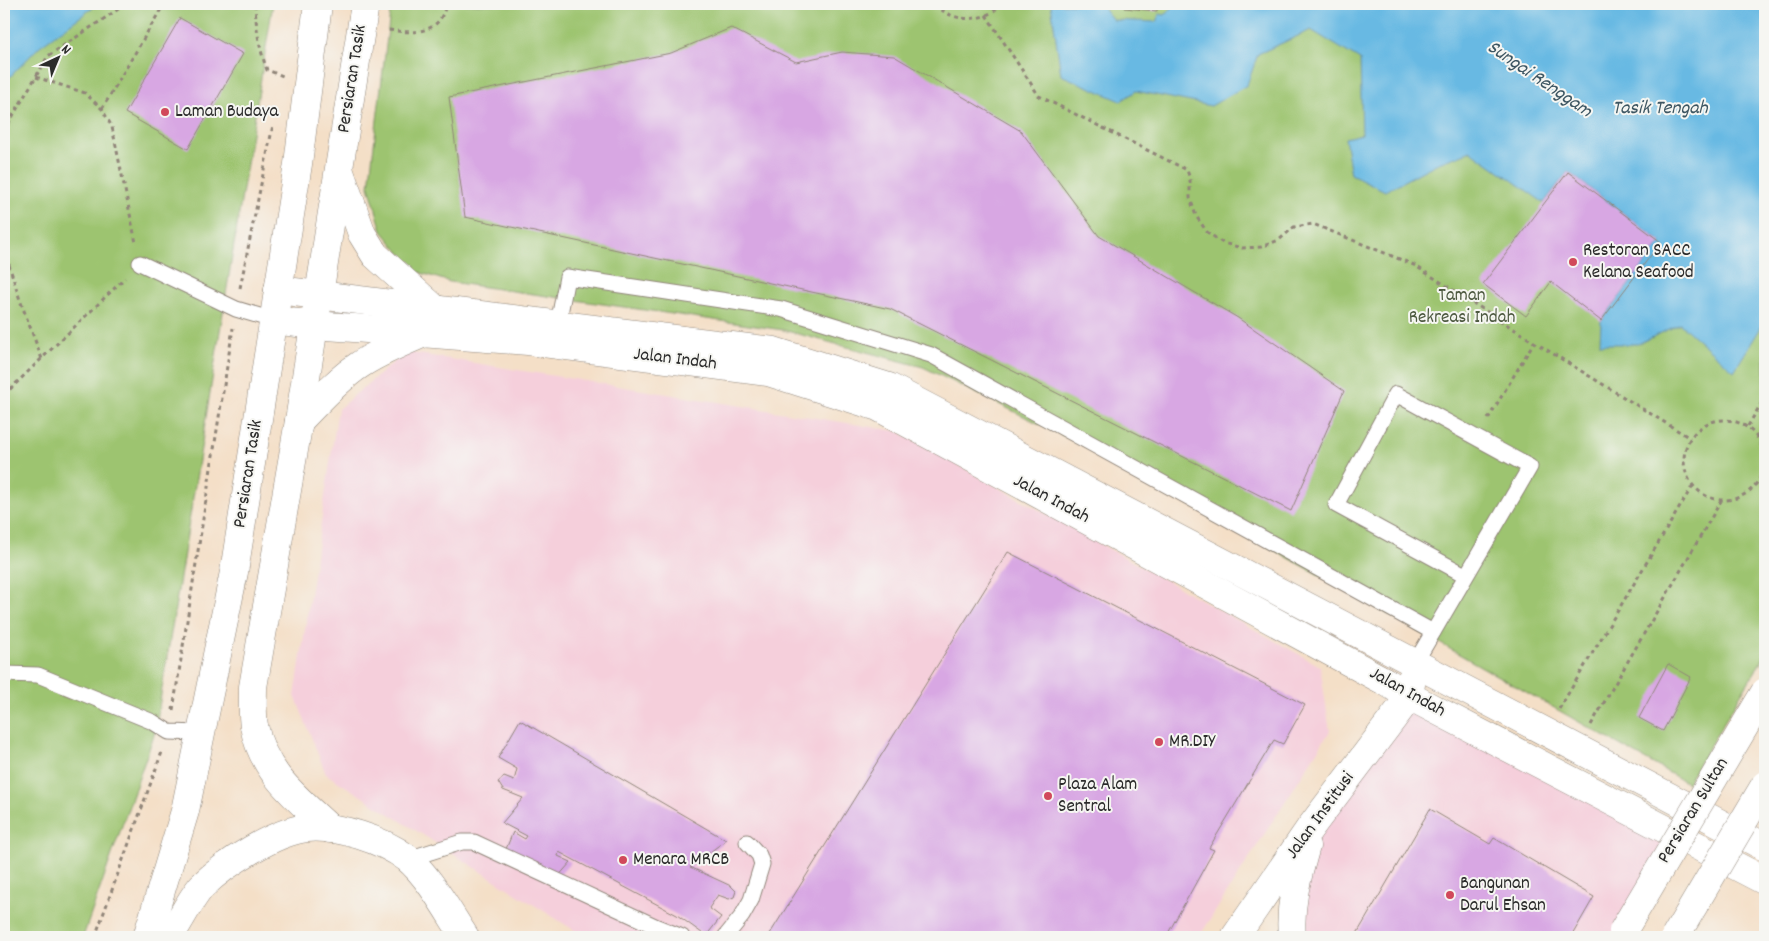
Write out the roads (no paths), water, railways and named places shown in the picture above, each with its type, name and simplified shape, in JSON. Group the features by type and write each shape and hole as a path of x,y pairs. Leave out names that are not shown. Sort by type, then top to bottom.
{"street":[{"name":"Persiaran Tasik","path":"148,937 185,811 234,572 298,164 318,4"},
{"name":"Persiaran Tasik","path":"330,829 290,792 269,767 259,746 254,724 253,688 299,421 363,13"},
{"path":"299,421 338,381 429,321 375,255 362,234 339,170"},
{"name":"Jalan Indah","path":"278,290 319,295 429,321 528,341 768,372 878,407 1388,682 1409,696 1765,880"},
{"name":"Jalan Indah","path":"273,320 314,325 429,321 558,324 774,351 889,387 1765,847"},
{"path":"1409,696 1415,663"},
{"name":"Persiaran Sultan","path":"1623,931 1765,692"},
{"name":"Jalan Institusi","path":"1235,937 1310,828 1409,696"},
{"path":"1675,937 1765,784"},
{"path":"170,937 201,888 222,869 247,853 286,834 307,828 330,829 363,836 387,845 408,859 423,875 465,937"},
{"path":"1292,937 1290,918 1294,891 1310,828"}],"lane":[{"path":"140,263 236,309 273,320"},
{"path":"558,324 567,277 781,309 931,355 1433,632"},
{"path":"1415,663 1530,467 1396,394 1336,504 1465,575"},
{"path":"4,674 38,675 153,722 169,732 201,733"},
{"path":"408,859 462,842 474,842 656,927 682,937"},
{"path":"725,937 742,916 751,900 762,864 759,855 747,842"}],"water":[{"path":"4,4 98,4 40,46 4,83"},
{"name":"Tasik Tengah","path":"1051,4 1100,4 1113,20 1157,22 1159,14 1165,15 1175,4 1765,4 1765,321 1734,371 1680,324 1638,344 1600,344 1601,321 1661,242 1568,172 1544,203 1471,151 1436,164 1385,191 1351,174 1345,138 1362,134 1360,60 1311,30 1258,54 1247,85 1211,106 1136,91 1121,101 1061,75"}],"place":[{"name":"Laman Budaya","path":"165,112"},
{"name":"Restoran SACC Kelana Seafood","path":"1573,262"},
{"name":"MR.DIY","path":"1159,742"},
{"name":"Plaza Alam Sentral","path":"1048,796"},
{"name":"Menara MRCB","path":"623,860"},
{"name":"Bangunan Darul Ehsan","path":"1450,895"}],"water label":[{"name":"Sungai Renggam","path":"1539,80"}],"park label":[{"name":"Taman Rekreasi Indah","path":"1462,307"}]}
